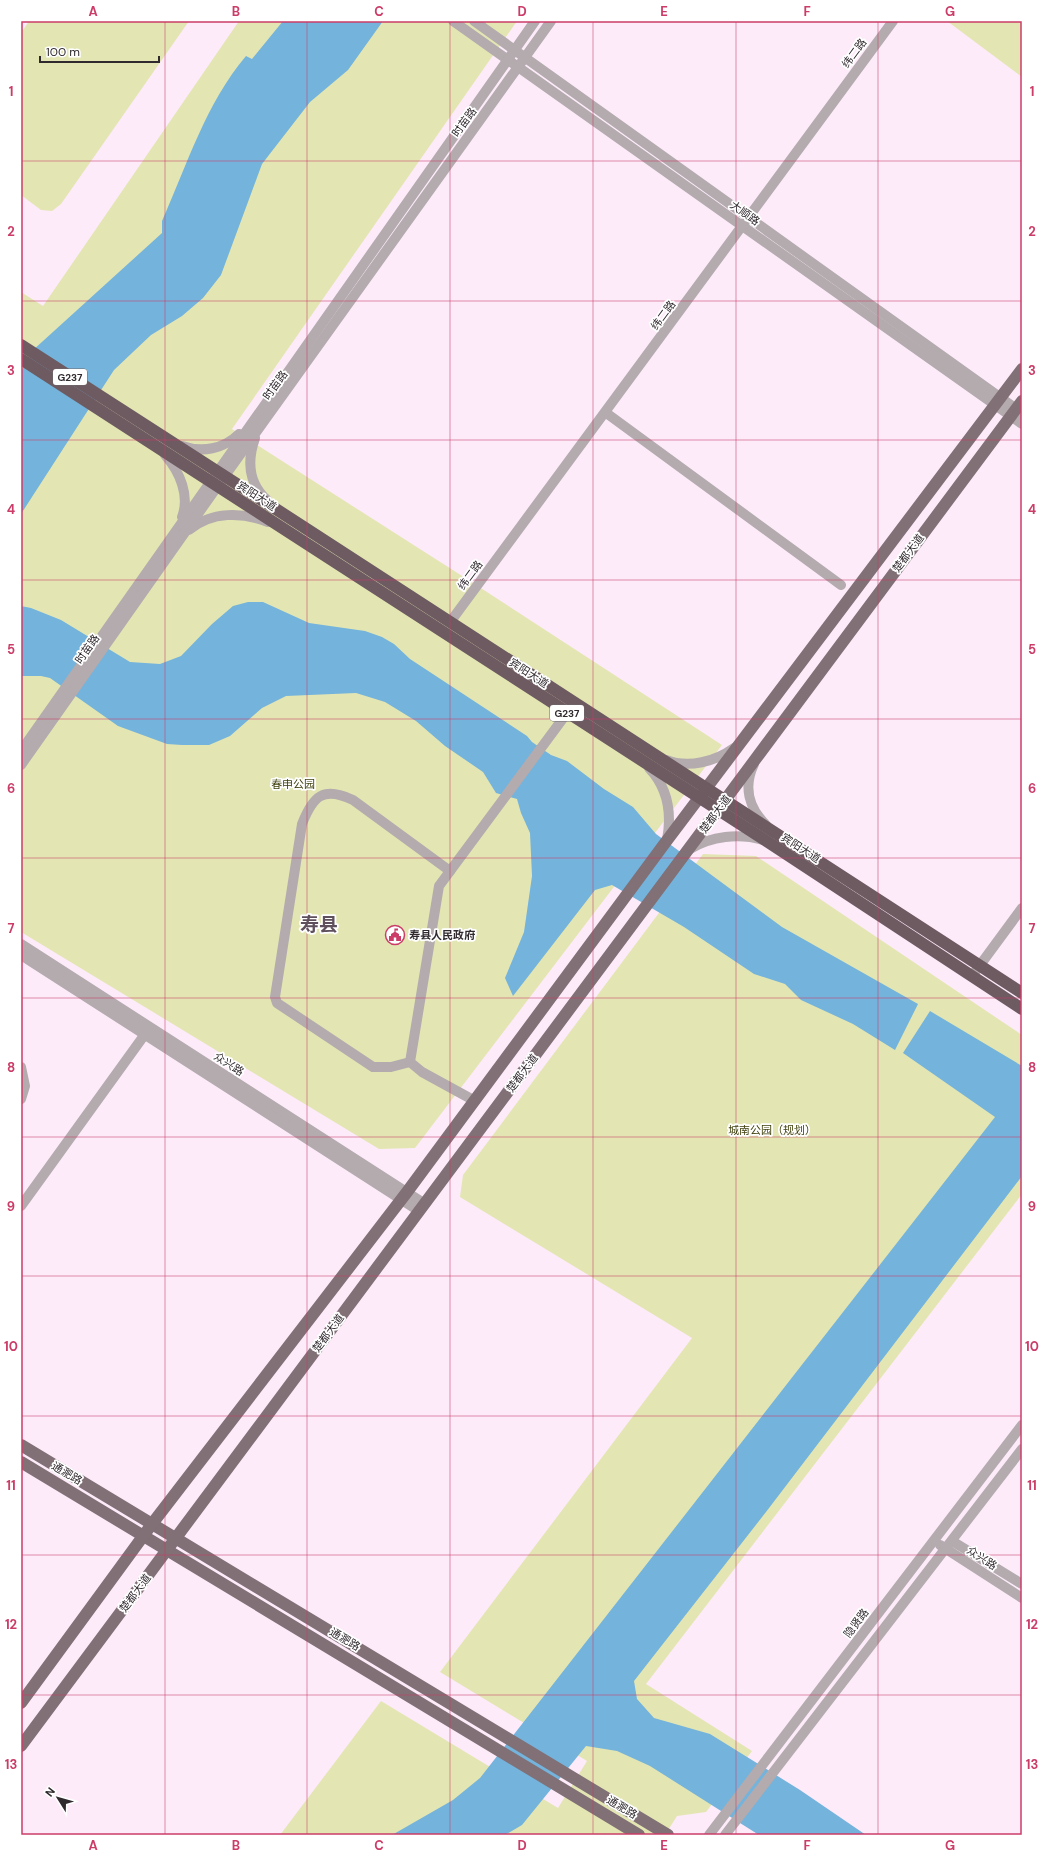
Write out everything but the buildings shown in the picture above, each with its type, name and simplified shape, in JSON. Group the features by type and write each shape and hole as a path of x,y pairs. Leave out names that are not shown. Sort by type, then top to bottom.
{"highway":[{"name":"宾阳大道","path":"21,345 120,408 161,443"},
{"name":"宾阳大道","path":"21,360 112,419 161,443 217,479 279,525 567,713 649,759"},
{"name":"宾阳大道","path":"217,479 280,512 451,622 649,759 721,806 1022,993"},
{"name":"宾阳大道","path":"771,837 1022,1009"}],"main road":[{"name":"楚都大道","path":"21,1703 152,1524 407,1192 666,841 703,794 1022,369"},
{"name":"楚都大道","path":"21,1746 865,611 1020,408"},
{"path":"849,599 850,605 857,611 865,611"},
{"path":"816,643 823,644 830,648 832,656"},
{"name":"通淝路","path":"21,1445 668,1835"},
{"name":"通淝路","path":"21,1462 639,1835"}],"street":[{"name":"大顺路","path":"453,21 1000,398 1020,408"},
{"name":"大顺路","path":"474,21 1022,424"},
{"name":"时苗路","path":"257,423 536,21"},
{"name":"时苗路","path":"21,751 58,704 257,423 551,21"},
{"name":"纬二路","path":"451,622 893,21"},
{"path":"609,415 841,585"},
{"path":"161,443 190,449 203,450 217,448 233,440 257,423"},
{"path":"257,423 249,466 254,484 263,497 280,512"},
{"path":"161,443 180,476 184,491 186,505 180,531"},
{"path":"180,531 194,526 206,519 222,515 253,517 279,525"},
{"name":"时苗路","path":"21,765 58,704"},
{"path":"410,1062 440,886 567,713"},
{"path":"649,759 681,764 696,763 727,753 741,743"},
{"path":"687,851 702,842 724,837 771,837 751,805 748,792 752,770 759,754"},
{"path":"649,759 655,774 664,788 668,804 669,826 666,841"},
{"path":"410,1062 391,1067 373,1067 277,1003 275,997 302,824 313,802 320,795 330,793 340,794 353,800 450,871"},
{"path":"972,976 1022,908"},
{"name":"众兴路","path":"21,944 147,1031 422,1208"},
{"name":"众兴路","path":"21,955 407,1192 422,1208"},
{"path":"21,1206 147,1031"},
{"path":"410,1062 422,1072 475,1101"},
{"path":"21,1067 25,1086 21,1098"},
{"name":"隐贤路","path":"709,1835 932,1540 1022,1425"},
{"path":"725,1835 1022,1449"},
{"name":"众兴路","path":"932,1540 949,1545 1022,1584"},
{"name":"众兴路","path":"949,1545 1022,1598"}],"green space":[{"path":"29,21 189,21 61,204 52,211 41,210 21,195 21,29 23,30"},
{"name":"春申公园","path":"239,21 517,21 232,429 470,581 722,745 415,1148 379,1149 21,932 21,292 43,306"},
{"path":"947,21 1022,21 1022,77"},
{"name":"城南公园（规划）","path":"703,854 756,856 1022,1035 1022,1194 646,1684 752,1751 706,1812 677,1816 665,1835 280,1835 381,1701 558,1808 587,1761 440,1672 692,1338 460,1197 463,1175"}],"water":[{"path":"283,21 383,21 348,70 310,102 262,164 221,275 203,298 182,316 151,335 114,370 21,514 21,372 32,351 162,233 162,221 208,114 232,74 246,56 252,59"},
{"path":"248,602 263,602 309,623 365,631 382,637 394,644 410,659 527,736 532,742 551,755 567,761 604,789 633,807 656,834 782,927 918,1004 895,1050 853,1024 801,1000 785,984 754,974 684,927 612,885 595,890 513,996 505,978 524,932 532,876 530,833 521,813 517,799 496,793 483,772 445,746 416,721 385,702 356,693 286,696 262,708 230,736 209,745 167,744 118,726 50,678 41,676 21,676 21,606 31,608 61,620 130,662 160,664 181,656 212,624 233,606"},
{"path":"930,1011 1022,1066 1022,1176 766,1512 634,1681 637,1699 654,1718 710,1734 800,1790 866,1835 759,1835 650,1766 617,1751 586,1746 522,1825 505,1835 392,1835 453,1800 480,1778 995,1117 903,1053"}],"place":[{"name":"寿县人民政府","path":"395,935"}],"district":[{"name":"寿县","path":"319,924"}]}
